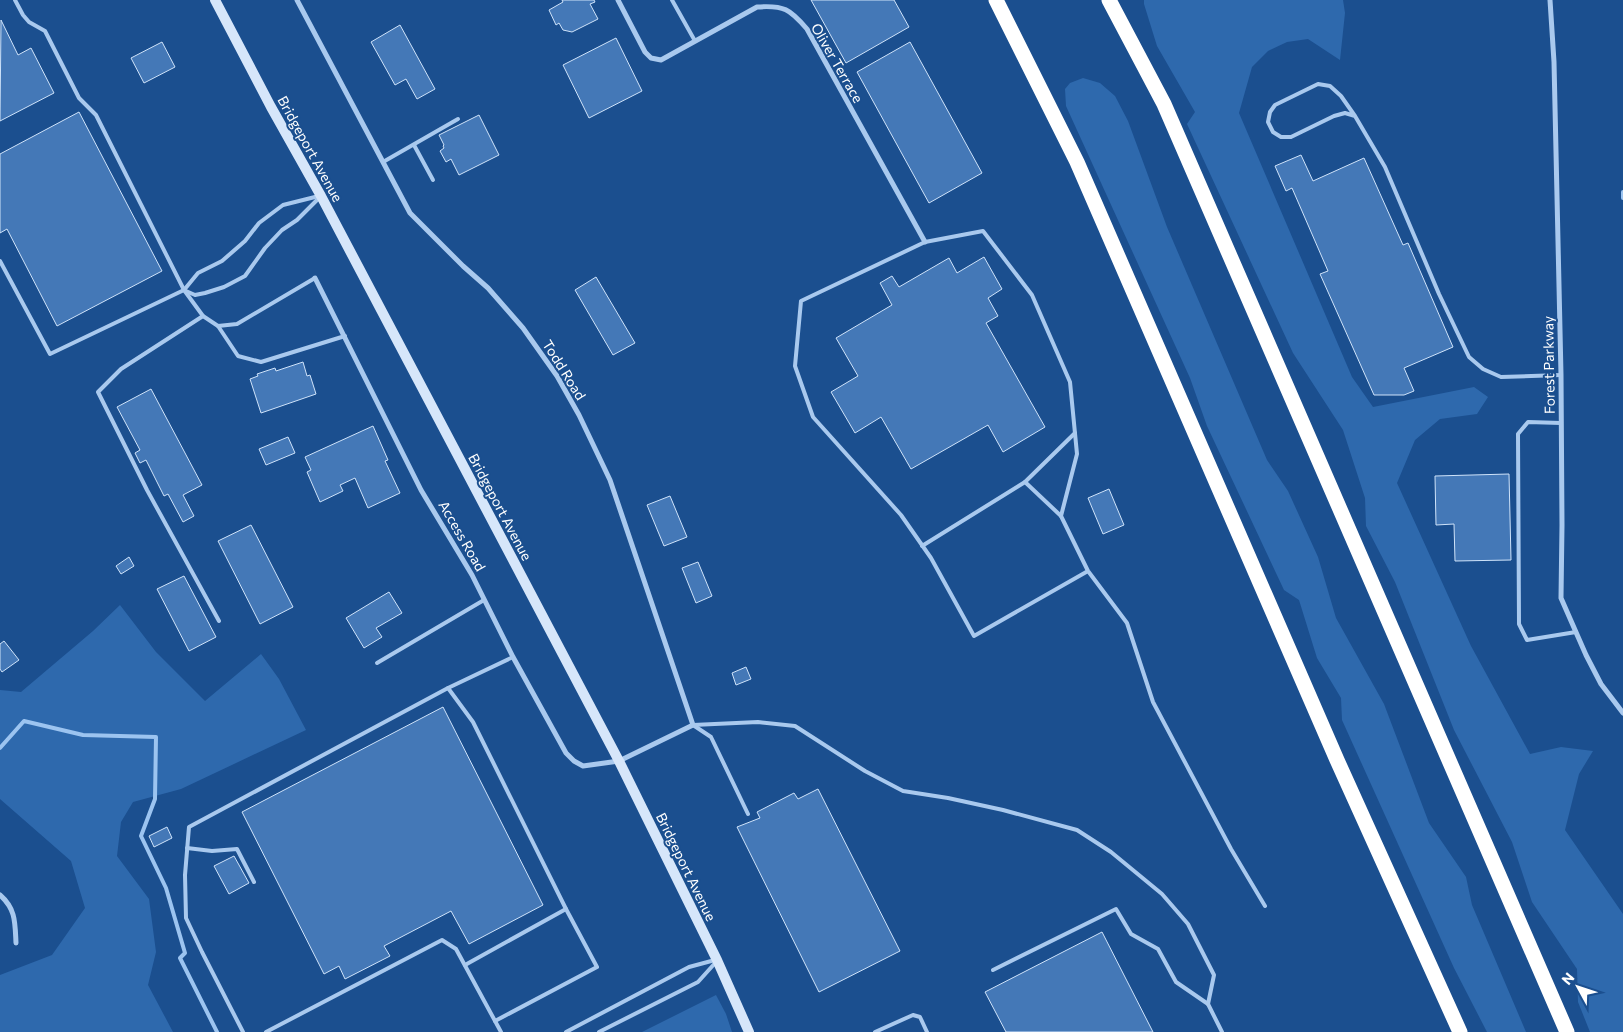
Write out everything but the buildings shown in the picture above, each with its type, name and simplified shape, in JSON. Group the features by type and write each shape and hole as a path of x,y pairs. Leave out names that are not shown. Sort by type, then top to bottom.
{"highway":[{"path":"996,0 1077,162 1337,760 1460,1032"},
{"path":"1109,0 1164,104 1567,1032"}],"main road":[{"name":"Bridgeport Avenue","path":"215,0 271,107 321,196 619,762 717,960 749,1032"}],"street":[{"name":"Todd Road","path":"297,0 410,213 488,288 523,328 557,376 579,416 610,480 693,725"},
{"name":"Oliver Terrace","path":"618,0 644,52 652,58 661,60 757,7 774,5 792,12 807,29 925,242"},
{"name":"Forest Parkway","path":"1550,0 1554,62 1561,423 1561,598 1601,684 1623,712"},
{"name":"Access Road","path":"315,278 421,490 472,575 513,657 566,754 583,766 619,762"},
{"path":"619,762 693,725"},
{"path":"0,895 9,903 15,922 16,943"}],"lane":[{"path":"15,0 29,22 45,31 79,98 96,115 184,290 203,316 218,326 238,356 261,362 345,336"},
{"path":"672,0 695,41"},
{"path":"1355,116 1345,113 1334,116 1291,137 1281,137 1273,132 1268,122 1270,112 1276,105 1318,84 1330,86 1341,96 1355,116 1385,167 1439,294 1469,358 1483,370 1501,377 1560,374"},
{"path":"383,162 458,119"},
{"path":"414,145 433,180"},
{"path":"184,290 195,294 205,293 224,287 245,276 265,248 282,230 297,220 321,196"},
{"path":"0,261 50,354 184,290 198,273 222,261 245,241 259,223 283,205 321,196"},
{"path":"1061,516 1077,454 1070,382 1032,295 983,231 925,242 801,302 795,366 813,418 901,515 931,558 974,636 1088,571"},
{"path":"218,326 237,324 315,278"},
{"path":"203,316 121,368 98,392 147,490 219,621"},
{"path":"1561,423 1528,422 1518,434 1519,624 1527,640 1576,632"},
{"path":"922,546 1025,482 1075,432"},
{"path":"1025,482 1061,516 1088,571 1127,623 1153,702 1265,906"},
{"path":"377,663 484,600"},
{"path":"243,1032 186,918 185,874 189,827 448,688 513,657"},
{"path":"448,688 473,722 566,910 597,967 495,1021"},
{"path":"693,725 758,722 795,726 865,771 903,791 948,798 1003,810 1077,830 1112,852 1154,888 1188,924 1214,975 1208,1004"},
{"path":"693,725 711,737 748,814"},
{"path":"187,848 212,851 237,849 254,882"},
{"path":"993,970 1116,909 1131,934 1158,949 1176,982 1208,1004 1222,1032"},
{"path":"465,965 566,910"},
{"path":"266,1032 442,940 456,949 501,1032"},
{"path":"566,1032 689,967 717,960"},
{"path":"599,1032 698,982 717,960"},
{"path":"875,1032 913,1015 920,1017 927,1032"}],"shaded area":[{"path":"1144,0 1343,0 1345,13 1340,60 1308,39 1287,42 1268,51 1252,67 1239,113 1352,377 1373,407 1474,387 1488,397 1477,414 1440,419 1415,440 1397,483 1471,646 1530,754 1561,747 1593,751 1579,774 1565,830 1623,914 1623,1032 1590,1032 1578,1002 1577,969 1532,902 1512,842 1454,730 1395,582 1366,526 1365,498 1343,430 1293,353 1187,124 1195,112 1157,46"},
{"path":"1083,78 1100,83 1115,96 1128,121 1167,227 1267,460 1288,491 1318,557 1336,618 1384,704 1429,823 1466,877 1472,905 1526,1032 1487,1032 1454,968 1342,720 1341,698 1317,658 1299,600 1284,590 1207,426 1190,378 1066,106 1065,89 1070,83"},
{"path":"120,605 156,652 205,701 261,654 279,679 306,730 181,789 133,802 121,822 117,856 149,899 156,952 148,985 173,1032 0,1032 0,975 52,955 85,908 71,861 0,799 0,690 21,692 93,631"},
{"path":"716,995 726,1014 732,1032 642,1032"}],"waterway":[{"path":"1623,192 1623,198"},
{"path":"0,748 24,721 83,735 156,737 155,799 141,836 166,888 185,953 180,958 217,1032"}]}
